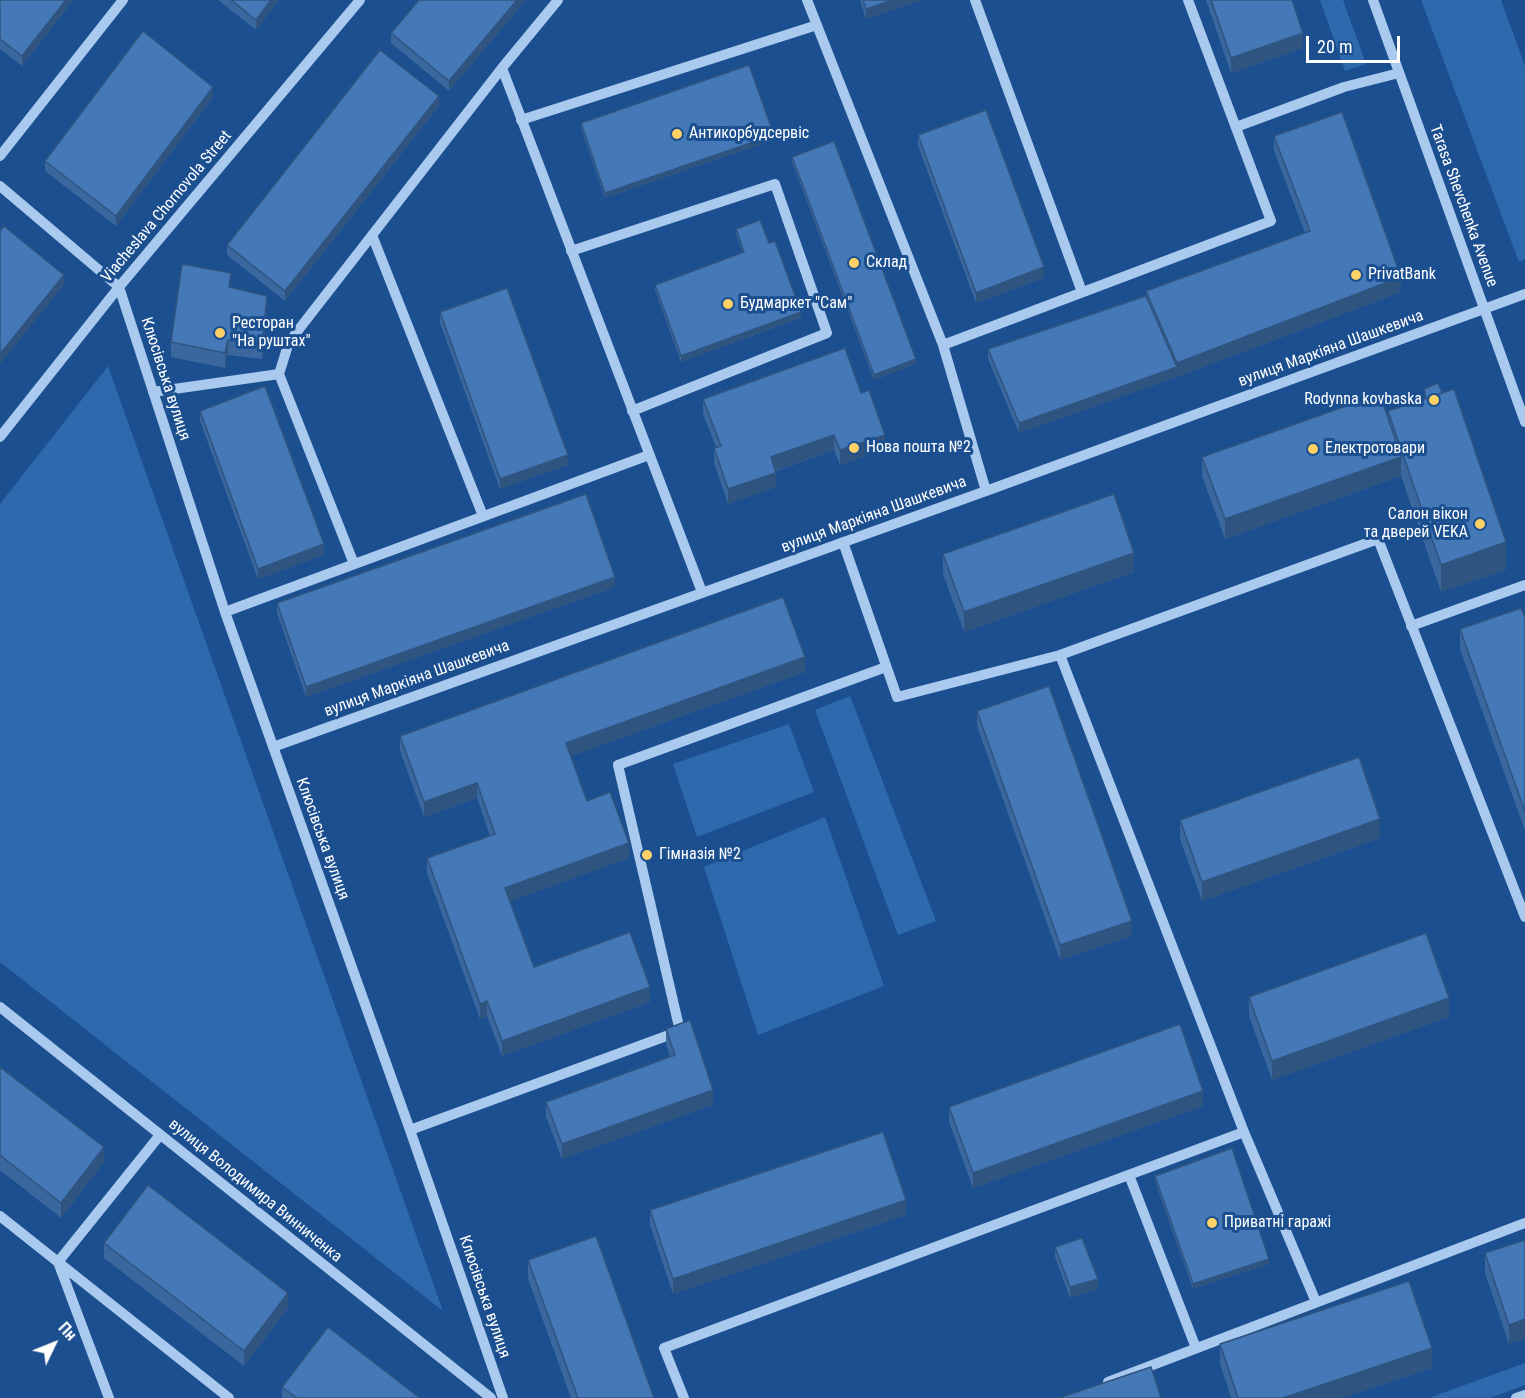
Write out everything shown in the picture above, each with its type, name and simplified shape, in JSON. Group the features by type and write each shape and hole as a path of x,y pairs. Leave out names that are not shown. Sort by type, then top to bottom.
{"street":[{"path":"0,156 123,0"},
{"name":"Viacheslava Chornovola Street","path":"0,437 119,287 360,0"},
{"path":"354,564 279,374 289,342 501,68 558,0"},
{"path":"807,0 943,345 986,491"},
{"path":"975,0 1083,292"},
{"path":"943,345 1271,221 1188,0"},
{"name":"Tarasa Shevchenka Avenue","path":"1372,0 1525,422"},
{"path":"521,120 817,25"},
{"path":"501,68 702,592"},
{"path":"1236,127 1344,87 1399,73"},
{"path":"571,251 775,184 827,333 632,411"},
{"path":"0,186 119,287"},
{"path":"372,235 483,516"},
{"name":"Клюсівська вулиця","path":"119,287 225,612 503,1398"},
{"name":"вулиця Маркіяна Шашкевича","path":"273,747 986,491 1525,294"},
{"path":"153,393 279,374"},
{"path":"225,612 649,456"},
{"path":"843,542 897,697 1060,655 1378,539 1525,917"},
{"path":"1411,626 1525,585"},
{"path":"1060,655 1244,1132 1316,1302"},
{"path":"410,1130 681,1031 618,765 886,667"},
{"name":"вулиця Володимира Винниченка","path":"0,1007 491,1398"},
{"path":"684,1398 664,1348 1244,1132"},
{"path":"58,1262 160,1135"},
{"path":"1129,1175 1196,1348"},
{"path":"0,1216 229,1398"},
{"path":"1099,1385 1525,1223"},
{"path":"58,1262 109,1398"},
{"path":"1516,1398 1525,1395"}],"shaded area":[{"path":"1320,0 1343,0 1366,64 1345,71"},
{"path":"1421,0 1501,0 1525,66 1525,259 1519,262"},
{"path":"108,366 443,1311 0,962 0,504"},
{"path":"850,696 936,921 898,935 815,710"},
{"path":"789,724 814,792 697,837 673,764"},
{"path":"825,817 884,986 758,1035 704,867"},
{"path":"1525,1363 1525,1385 1490,1398 1429,1398"}],"building":[{"path":"0,0 66,0 22,56 0,39"},
{"path":"231,0 271,0 256,20"},
{"path":"419,0 517,0 449,81 391,33"},
{"path":"863,0 893,0 866,9"},
{"path":"1211,0 1292,0 1303,33 1231,58"},
{"path":"143,31 213,87 116,216 45,161"},
{"path":"380,50 439,96 285,291 227,245"},
{"name":"Антикорбудсервіс","path":"749,65 774,135 605,193 581,123"},
{"path":"986,110 1044,267 976,293 918,135"},
{"path":"1342,112 1401,277 1177,363 1146,291 1310,231 1274,136"},
{"name":"Склад","path":"834,141 916,359 874,375 792,157"},
{"name":"Будмаркет \"Сам\"","path":"760,220 769,243 775,241 801,312 681,356 655,285 744,252 736,229"},
{"path":"4,226 64,275 0,354 0,231"},
{"name":"Ресторан \"На руштах\"","path":"182,264 231,273 229,287 267,296 262,344 228,340 225,353 171,342"},
{"path":"507,288 568,455 500,479 440,312"},
{"path":"1146,296 1177,367 1019,423 988,349"},
{"path":"845,348 861,393 869,390 885,435 840,450 834,435 771,457 776,473 728,489 714,448 721,446 703,399"},
{"path":"1438,383 1442,393 1426,399 1424,389"},
{"path":"265,386 324,544 258,569 200,411"},
{"path":"1454,389 1506,542 1441,565 1388,411"},
{"path":"1380,394 1401,457 1225,519 1202,457"},
{"path":"586,494 615,577 306,687 277,603"},
{"path":"1114,494 1134,553 964,612 943,554"},
{"path":"783,597 805,657 566,743 587,801 610,792 629,843 505,888 534,967 630,932 650,987 502,1041 487,1001 480,1004 427,858 495,834 477,783 424,802 400,736"},
{"path":"1521,608 1525,618 1525,812 1460,629"},
{"path":"1049,686 1132,921 1060,945 977,711"},
{"path":"1359,757 1380,819 1202,882 1180,820"},
{"path":"1426,933 1449,998 1272,1061 1249,997"},
{"path":"690,1020 713,1090 562,1144 546,1102 675,1055 666,1029"},
{"path":"1180,1024 1203,1091 973,1173 949,1107"},
{"path":"0,1067 104,1147 61,1203 0,1155"},
{"path":"883,1132 906,1200 673,1279 650,1210"},
{"name":"Приватні гаражі","path":"1232,1148 1269,1259 1193,1284 1155,1176"},
{"path":"148,1185 288,1293 244,1351 104,1243"},
{"path":"596,1236 654,1398 578,1398 528,1260"},
{"path":"1082,1238 1098,1279 1070,1287 1055,1247"},
{"path":"1525,1240 1525,1319 1509,1325 1485,1253"},
{"path":"1409,1281 1432,1348 1283,1398 1238,1398 1220,1344"},
{"path":"328,1327 420,1398 297,1398 282,1387"},
{"path":"1151,1367 1161,1398 1059,1398"}],"place":[{"name":"Антикорбудсервіс","path":"677,134"},
{"name":"Склад","path":"854,263"},
{"name":"PrivatBank","path":"1356,275"},
{"name":"Будмаркет \"Сам\"","path":"728,304"},
{"name":"Ресторан \"На руштах\"","path":"220,333"},
{"name":"Rodynna kovbaska","path":"1434,400"},
{"name":"Нова пошта №2","path":"854,448"},
{"name":"Електротовари","path":"1313,449"},
{"name":"Салон вікон та дверей VEKA","path":"1480,524"},
{"name":"Гімназія №2","path":"647,855"},
{"name":"Приватні гаражі","path":"1212,1223"}]}
